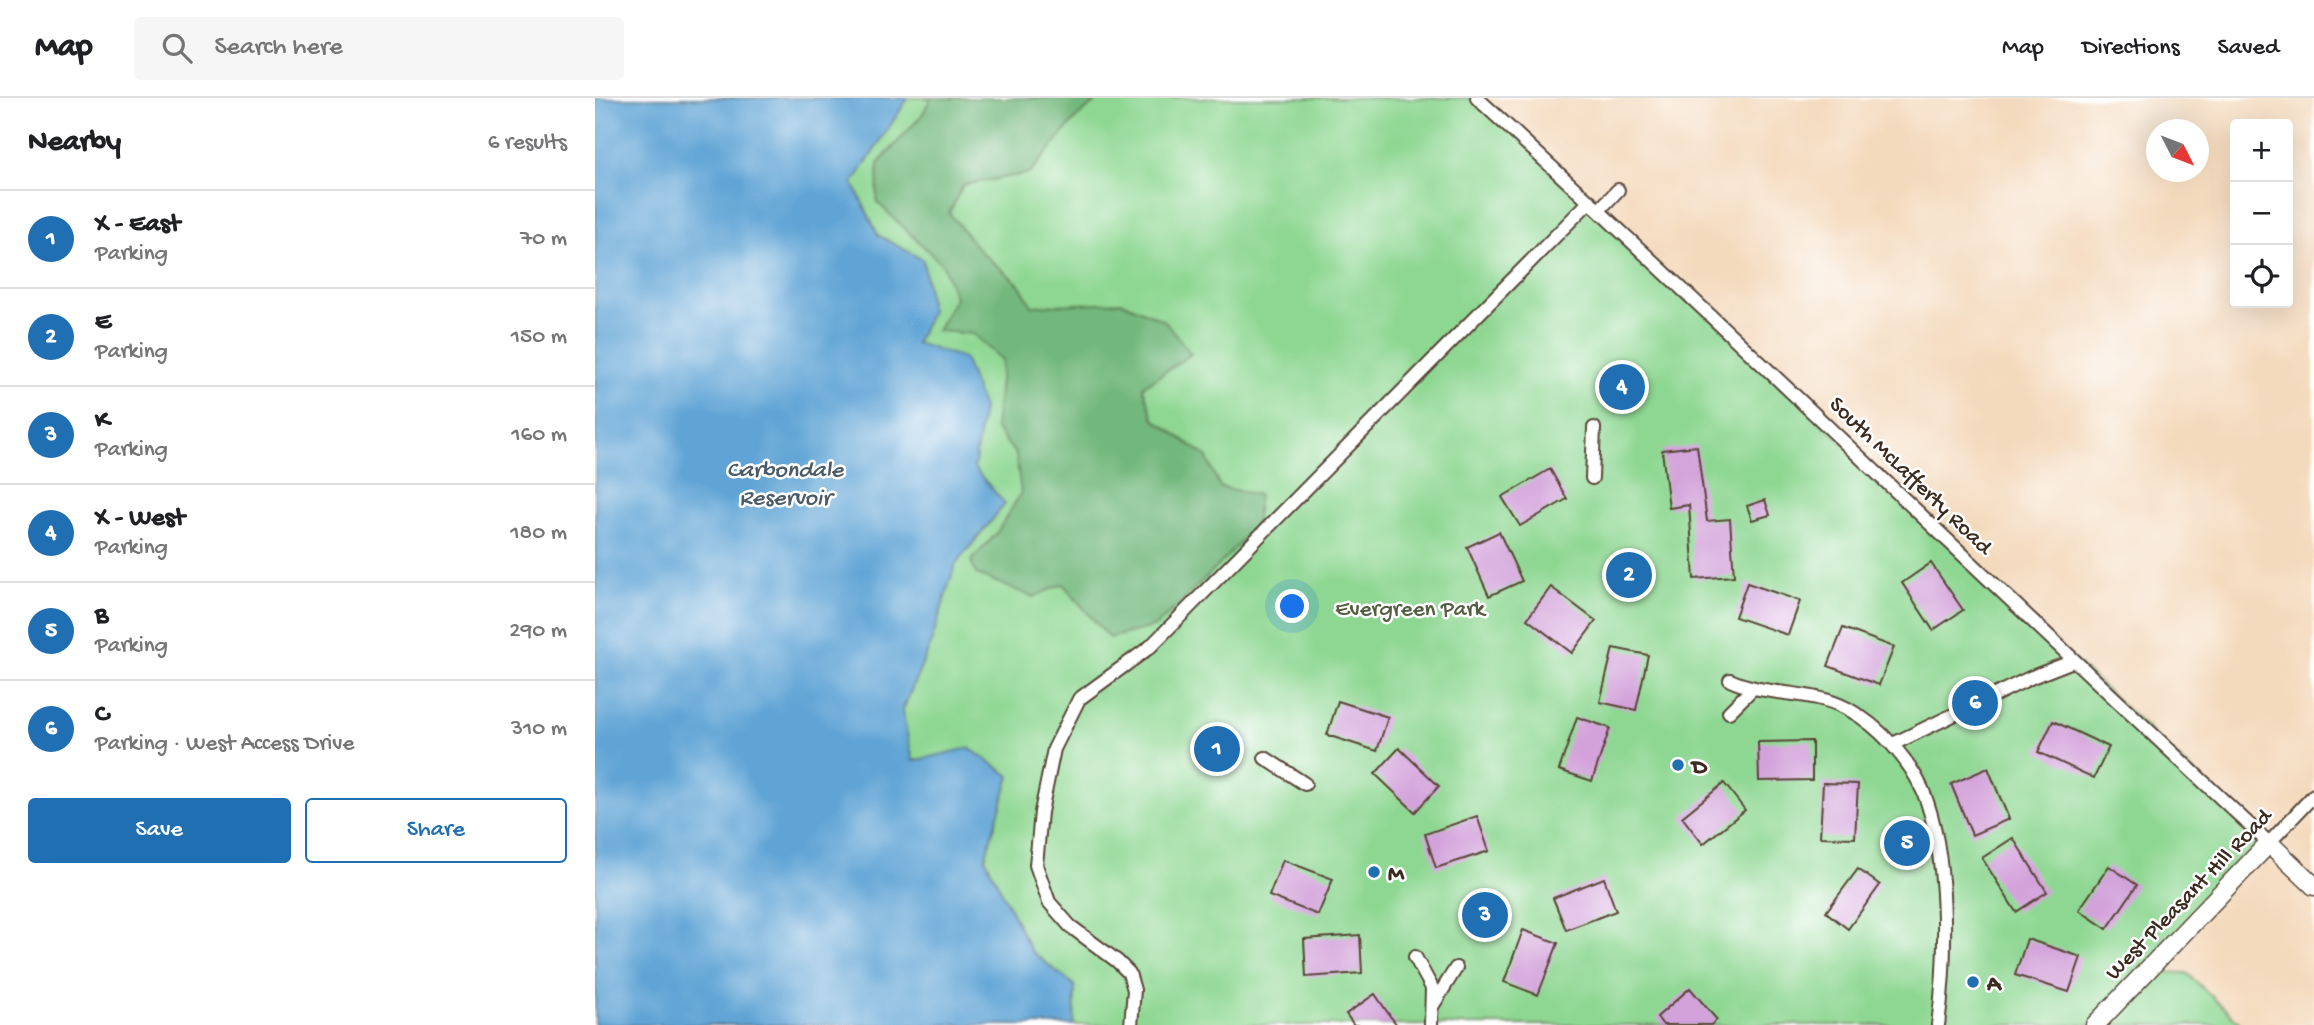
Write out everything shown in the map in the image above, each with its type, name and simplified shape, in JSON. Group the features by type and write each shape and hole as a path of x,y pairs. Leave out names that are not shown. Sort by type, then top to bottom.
{"street":[{"name":"South McLafferty Road","path":"1477,98 2073,662 2314,886"},
{"path":"1131,1025 1134,990 1129,973 1070,926 1049,902 1035,865 1041,812 1054,749 1079,699 1150,647 1594,206 1618,190"},
{"path":"1593,478 1594,428"},
{"path":"1893,744 2032,677 2073,662"},
{"path":"1730,680 1753,688 1810,695 1832,702 1866,720 1893,744 1922,790 1939,860 1943,926 1938,1025"},
{"path":"1729,712 1753,688"},
{"path":"1265,758 1305,784"},
{"name":"West Pleasant Hill Road","path":"2095,1025 2314,795"},
{"path":"1415,957 1432,988 1431,1025"},
{"path":"1432,1009 1455,968"}],"green space":[{"name":"Evergreen Park","path":"908,98 1477,98 2269,843 2095,1025 1074,1025 1075,986 1031,951 985,858 1010,776 969,748 913,761 902,712 930,646 955,565 1005,504 974,468 983,408 916,343 923,260 878,235 853,183"},
{"path":"931,98 1100,98 1076,118 1030,173 963,185 949,213 981,252 1019,284 1032,306 1122,302 1165,321 1191,354 1143,387 1154,419 1206,456 1220,487 1259,495 1255,526 1156,626 1109,638 1063,584 1033,597 976,574 971,561 996,534 1021,493 1016,455 995,428 1002,360 973,334 937,331 955,298 943,265 877,202 878,164 922,115"},
{"path":"2156,972 2187,973 2242,1025 2106,1025"}],"water":[{"name":"Carbondale Reservoir","path":"595,98 908,98 853,183 878,235 923,260 931,312 916,343 964,358 983,408 974,468 1005,504 955,565 930,646 902,711 913,761 969,748 1010,776 985,858 1031,951 1075,986 1074,1025 595,1025"}],"building":[{"path":"1697,446 1707,521 1730,519 1734,576 1694,579 1689,505 1669,508 1662,450"},
{"path":"1550,469 1567,499 1520,526 1502,497"},
{"path":"1765,500 1770,515 1752,520 1747,506"},
{"path":"1499,532 1522,581 1489,596 1467,547"},
{"path":"1931,563 1963,610 1933,630 1902,583"},
{"path":"1747,583 1800,601 1788,635 1735,617"},
{"path":"1551,587 1596,621 1572,653 1527,619"},
{"path":"1843,628 1894,647 1879,685 1828,666"},
{"path":"1613,648 1648,655 1636,710 1600,702"},
{"path":"1338,701 1388,717 1377,751 1327,735"},
{"path":"1577,717 1610,728 1592,781 1559,770"},
{"path":"2053,721 2109,747 2094,778 2038,752"},
{"path":"1812,741 1812,780 1759,781 1758,742"},
{"path":"1399,748 1439,786 1415,812 1375,774"},
{"path":"1988,768 2009,819 1972,835 1951,784"},
{"path":"1724,783 1745,810 1703,844 1682,817"},
{"path":"1823,783 1858,784 1855,838 1820,837"},
{"path":"1477,816 1489,851 1436,868 1425,834"},
{"path":"2013,838 2047,892 2016,912 1982,858"},
{"path":"1283,860 1333,879 1318,915 1269,896"},
{"path":"2109,866 2137,885 2107,929 2079,910"},
{"path":"1858,869 1880,885 1848,929 1826,912"},
{"path":"1604,878 1616,911 1566,930 1553,898"},
{"path":"1523,930 1558,943 1538,995 1504,982"},
{"path":"1360,935 1362,973 1306,977 1304,939"},
{"path":"2027,939 2081,957 2069,992 2015,975"},
{"path":"1690,988 1717,1020 1711,1025 1663,1025 1657,1017"},
{"path":"1375,994 1397,1025 1354,1025 1346,1014"}],"place":[{"name":"X - West","path":"1622,387"},
{"name":"E","path":"1629,575"},
{"name":"C","path":"1975,703"},
{"name":"X - East","path":"1217,749"},
{"name":"D","path":"1678,765"},
{"name":"B","path":"1907,843"},
{"name":"M","path":"1374,872"},
{"name":"K","path":"1485,915"},
{"name":"A","path":"1973,982"}]}
